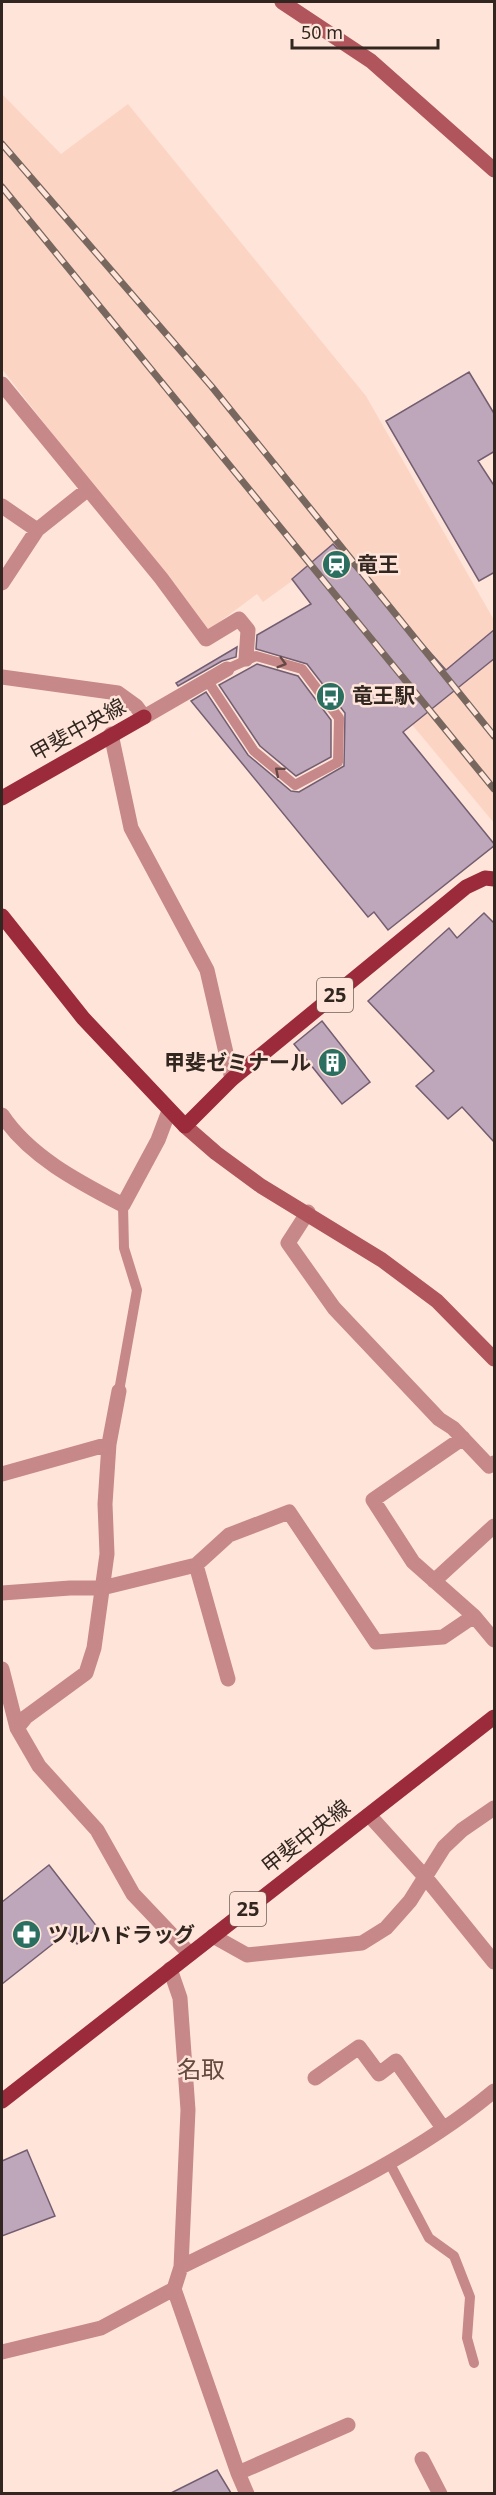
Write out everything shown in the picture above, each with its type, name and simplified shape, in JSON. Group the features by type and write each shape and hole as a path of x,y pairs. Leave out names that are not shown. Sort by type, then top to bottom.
{"main road":[{"name":"甲斐中央線","path":"2,798 144,717"},
{"name":"25","path":"185,1126 232,1079 466,887 485,878 495,879"},
{"path":"2,916 83,1018 169,1112 185,1126"},
{"name":"甲斐中央線","path":"2,2101 495,1717"}],"street":[{"path":"282,2 370,61 495,170"},
{"path":"2,384 161,578 206,639 239,620 248,630 246,658"},
{"path":"2,583 37,530 87,490"},
{"path":"2,506 37,530"},
{"path":"2,677 118,693 136,706 144,717 227,669"},
{"path":"111,734 131,828 207,970 232,1079"},
{"path":"2,1115 12,1131 66,1174 123,1205 158,1140 169,1112"},
{"path":"185,1126 216,1153 261,1186 308,1212 382,1260 437,1301 495,1359"},
{"path":"308,1212 288,1243 334,1308 438,1419 453,1428 489,1466 495,1463"},
{"path":"17,1728 26,1717 86,1673 94,1648 107,1554 105,1504 109,1444 119,1391"},
{"path":"462,1438 373,1500 414,1562 474,1616 495,1640"},
{"path":"2,1474 109,1444"},
{"path":"2,1593 70,1587 102,1588 196,1565 229,1535 289,1512 376,1642 443,1637 474,1616"},
{"path":"434,1581 495,1526"},
{"path":"196,1565 228,1679"},
{"path":"2,1669 17,1728 39,1766 97,1830 133,1894 190,1954"},
{"path":"213,1936 247,1955 362,1943 386,1928 410,1901 444,1847 456,1835 495,1808"},
{"path":"369,1815 426,1878 495,1962"},
{"path":"170,1969 180,1998 188,2110 181,2267 174,2289 238,2474 247,2493"},
{"path":"315,2078 359,2048 379,2074 396,2061 443,2128"},
{"path":"181,2267 389,2162 443,2128 495,2091"},
{"path":"2,2352 101,2328 174,2289"},
{"path":"238,2474 348,2425"},
{"path":"422,2459 440,2493"}],"lane":[{"path":"207,680 254,751 295,785 338,762 339,718 302,669 256,656 246,658 227,669"},
{"path":"119,1391 137,1290 124,1248 123,1205"},
{"path":"389,2162 429,2238 454,2256 470,2297 467,2338 474,2363"}],"shaded area":[{"path":"2,94 61,154 128,104 366,396 494,620 494,823 292,581 263,602 257,594 206,632 2,369"}],"building":[{"path":"469,372 495,415 495,451 478,461 495,487 495,572 479,581 386,421"},
{"path":"333,544 446,670 495,629 495,658 403,732 495,845 388,930 374,912 368,917 191,701 206,692 248,755 291,791 299,792 344,766 345,713 307,664 256,649 257,635 311,604 292,579"},
{"path":"237,647 236,657 222,661 178,686 176,683"},
{"path":"257,664 298,676 331,720 331,757 296,776 260,746 219,685"},
{"path":"484,913 495,924 495,1143 462,1107 448,1119 416,1086 434,1071 368,1001 449,928 457,938"},
{"name":"甲斐ゼミナール","path":"322,1021 370,1082 342,1104 294,1044"},
{"path":"49,1865 98,1928 77,1944 68,1932 2,1984 2,1902"},
{"path":"27,2150 55,2216 2,2236 2,2161"},
{"path":"217,2470 231,2493 171,2493"}],"railway":[{"path":"2,144 212,387 494,736"},
{"path":"2,187 494,789"}],"place":[{"name":"竜王","path":"336,565"},
{"name":"竜王駅","path":"331,696"},
{"name":"甲斐ゼミナール","path":"332,1063"},
{"name":"ツルハドラッグ","path":"27,1935"}],"district":[{"name":"名取","path":"201,2070"}]}
